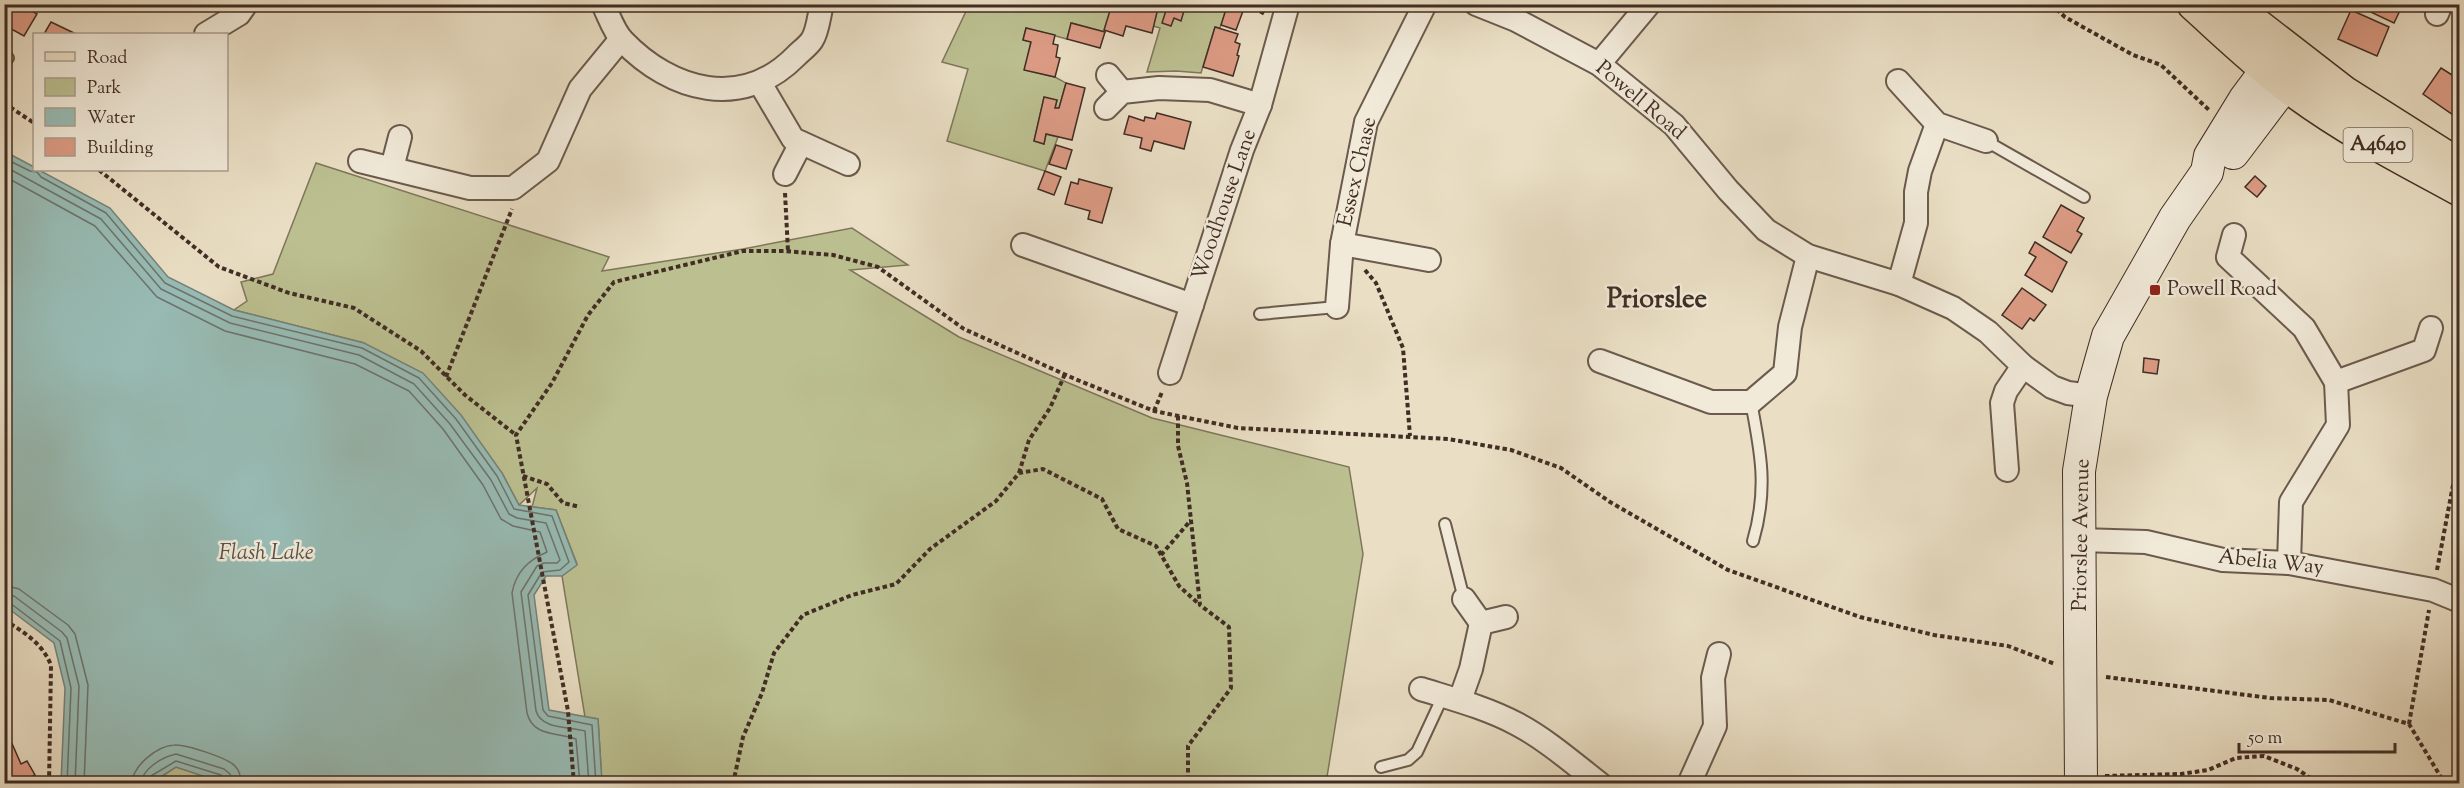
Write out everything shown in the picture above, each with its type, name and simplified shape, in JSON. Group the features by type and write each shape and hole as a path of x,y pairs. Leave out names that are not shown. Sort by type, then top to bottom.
{"main road":[{"name":"A4640","path":"2194,4 2285,65 2344,93 2460,166"},
{"name":"A4640","path":"2229,4 2285,65 2361,135 2460,189"}],"street":[{"path":"208,33 239,14 246,4"},
{"path":"603,4 621,39 656,70 685,84 723,90 760,83 788,64 813,38 822,4"},
{"name":"Woodhouse Lane","path":"1170,373 1242,150 1260,105 1288,4"},
{"name":"Essex Chase","path":"1337,307 1342,243 1366,122 1425,4"},
{"name":"Powell Road","path":"1476,4 1516,20 1599,64 1674,125 1728,190 1766,230 1808,256 1899,284 1953,308 1988,332 2023,366 2052,387 2068,393 2091,396"},
{"path":"1599,64 1649,4"},
{"path":"360,161 470,188 513,188 548,161 580,89 621,39"},
{"name":"Priorslee Avenue","path":"2092,780 2080,673 2079,471 2091,396 2108,336 2175,218 2207,172 2223,166 2285,65"},
{"path":"1898,81 1937,124 1986,141"},
{"path":"760,83 793,139 848,164"},
{"name":"Woodhouse Lane","path":"1112,92 1159,88 1210,90 1260,105"},
{"path":"1899,284 1916,223 1916,192 1920,171 1937,124"},
{"path":"392,168 400,137"},
{"path":"785,174 801,143"},
{"path":"2234,234 2219,259 2304,328 2336,382 2338,425 2291,502 2289,562"},
{"name":"Essex Chase","path":"1342,243 1429,260"},
{"name":"Woodhouse Lane","path":"1023,244 1192,305"},
{"path":"1599,361 1712,402 1751,402 1785,373 1790,327 1808,256"},
{"path":"2336,382 2424,350 2431,328"},
{"path":"2007,470 2002,403 2006,391 2023,366"},
{"name":"Abelia Way","path":"2080,540 2146,542 2223,560 2289,562 2433,590 2460,601"},
{"path":"1464,599 1481,623 1471,669 1441,695 1524,728 1600,783"},
{"path":"1481,623 1506,617"},
{"path":"1689,783 1715,726 1713,678 1719,654"}],"lane":[{"path":"1986,141 2084,197"},
{"path":"1260,314 1337,307"},
{"path":"1751,402 1762,458 1759,518 1752,541"},
{"path":"1445,524 1464,599"},
{"path":"1381,767 1408,760 1417,752 1441,695"}],"path":[{"path":"2050,4 2065,17 2133,55 2161,65 2214,115"},
{"path":"4,103 33,122"},
{"path":"100,171 219,267 289,293 354,308 421,351 465,395 516,435 568,711 574,783"},
{"path":"785,174 788,251"},
{"path":"446,376 516,198 513,188"},
{"path":"1342,243 1376,283 1403,348 1410,436"},
{"path":"516,435 552,383 588,315 614,282 743,251 788,251 833,255 878,267 964,329 1154,411 1238,428 1448,439 1511,450 1561,468 1610,502 1728,570 1860,617 1934,635 2008,646 2080,673 2270,698 2329,700 2409,724 2445,783"},
{"path":"733,783 743,737 762,693 774,653 803,615 852,596 896,584 930,549 996,501 1019,473 1029,440 1050,408 1065,374"},
{"path":"1178,416 1178,446 1187,483 1200,605"},
{"path":"1019,473 1043,469 1102,499 1118,529 1156,546 1179,586 1229,627 1231,688 1188,746 1188,783"},
{"path":"523,476 547,484 563,503 580,507"},
{"path":"1161,555 1191,520"},
{"path":"4,620 35,641 46,653 51,665 49,783"},
{"path":"2092,780 2151,773 2181,774 2208,770 2236,758 2264,756 2297,769 2319,783"}],"green space":[{"path":"969,5 1112,5 1105,32 1072,23 1067,39 1026,28 1023,40 1031,42 1025,70 1055,77 1066,83 1059,108 1055,108 1057,100 1044,98 1034,141 1044,144 1046,134 1058,137 1045,171 947,141 968,69 942,62"},
{"path":"1157,5 1228,5 1220,28 1215,27 1201,73 1147,72 1160,28 1153,26"},
{"path":"316,163 609,257 602,271 743,249 852,228 908,265 850,270 959,337 1152,418 1349,467 1363,554 1326,783 602,783 598,719 585,717 562,576 577,564 556,510 532,507 537,488 519,505 502,473 364,343 234,310 247,301 241,282 273,274"},
{"path":"176,767 227,783 151,784"}],"water":[{"name":"Flash Lake","path":"4,151 33,166 33,171 41,171 110,208 168,277 234,310 364,343 423,373 461,415 502,473 519,505 556,510 577,565 562,576 546,576 534,595 549,710 598,719 602,783 227,784 176,767 151,783 61,783 65,688 54,643 5,606"}],"building":[{"path":"4,4 21,4 37,14 24,36 4,25"},
{"path":"1112,4 1157,4 1152,33 1126,26 1123,36 1104,30"},
{"path":"1168,4 1186,4 1181,21 1174,18 1171,26 1162,23"},
{"path":"2364,4 2403,4 2394,23 2362,8"},
{"path":"1227,6 1243,11 1236,30 1221,25"},
{"path":"2351,10 2389,27 2377,56 2338,39"},
{"path":"51,22 74,33 45,33"},
{"path":"1071,23 1105,32 1100,48 1067,39"},
{"path":"1215,27 1238,34 1235,42 1240,44 1237,55 1239,56 1233,76 1203,67"},
{"path":"1026,28 1055,35 1053,44 1058,45 1056,57 1060,58 1055,77 1024,70 1031,42 1023,40"},
{"path":"2441,68 2460,80 2459,119 2423,94"},
{"path":"1066,83 1085,88 1072,140 1046,134 1044,144 1034,141 1044,97 1057,100 1055,108 1059,108"},
{"path":"1157,113 1191,122 1184,149 1154,141 1151,151 1140,148 1142,138 1124,134 1129,116 1144,121 1145,117 1155,119"},
{"path":"1056,145 1072,150 1066,169 1049,164"},
{"path":"1045,171 1061,177 1054,195 1038,189"},
{"path":"2255,176 2266,186 2257,197 2245,187"},
{"path":"1079,179 1112,188 1102,223 1088,219 1090,211 1065,204 1071,182 1078,184"},
{"path":"2061,205 2084,218 2077,231 2082,234 2071,253 2043,237"},
{"path":"2035,242 2067,262 2052,292 2025,275 2036,257 2029,253"},
{"path":"2022,288 2046,305 2034,321 2030,318 2022,329 2002,315"},
{"path":"2144,358 2159,360 2157,374 2143,372"},
{"path":"10,739 21,764 27,761 35,775 18,784 14,784 8,771 11,769 8,763 4,765 4,742"}],"place":[{"name":"Powell Road","path":"2155,290"}],"district":[{"name":"Priorslee","path":"1657,300"}]}
